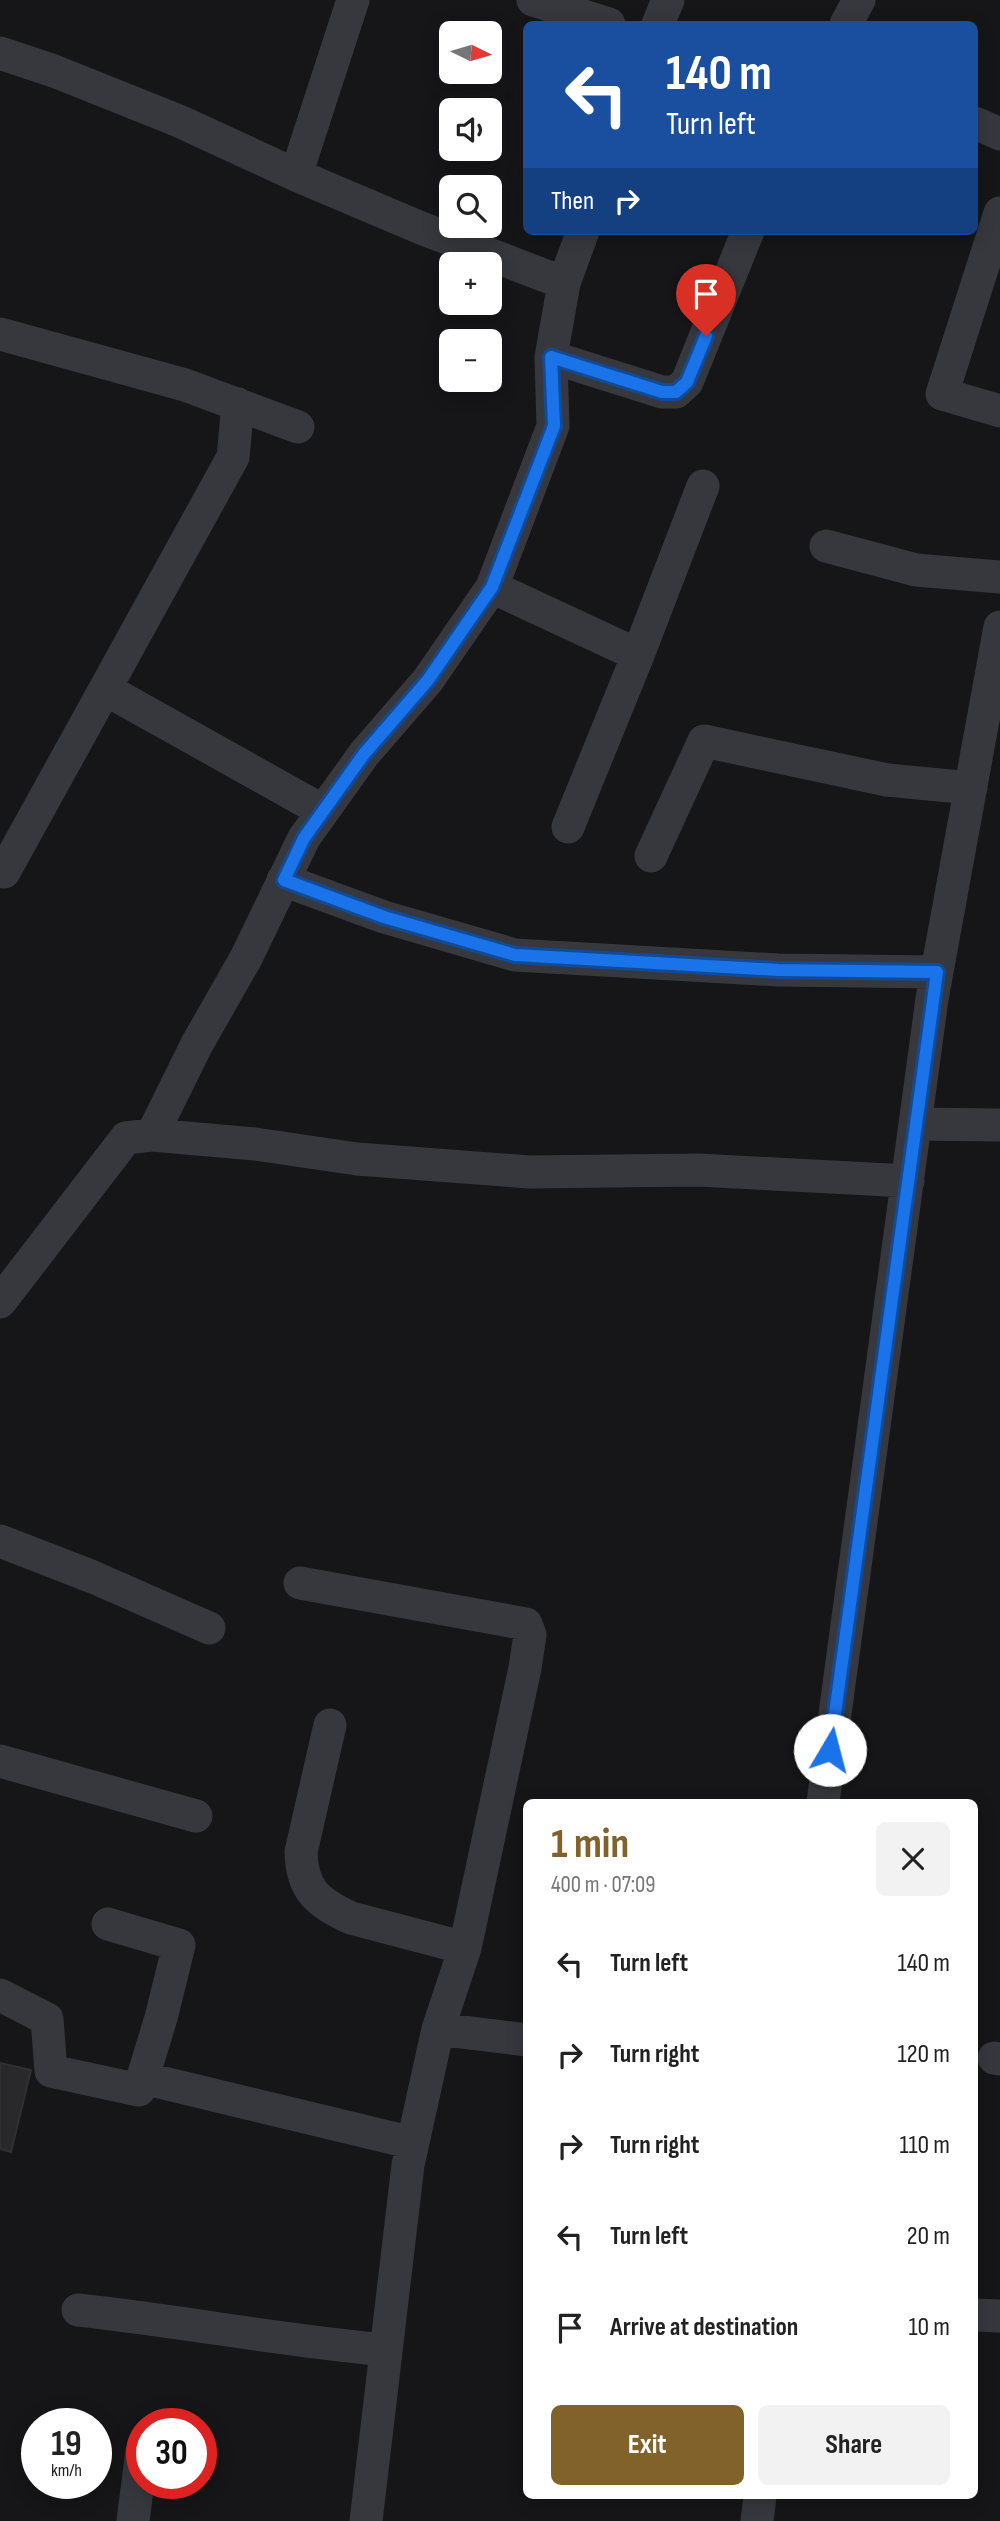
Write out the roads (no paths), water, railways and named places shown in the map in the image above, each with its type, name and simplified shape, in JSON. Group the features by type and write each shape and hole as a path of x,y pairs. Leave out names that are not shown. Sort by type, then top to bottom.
{"street":[{"path":"296,175 353,0"},
{"path":"533,0 600,21"},
{"path":"659,21 668,0"},
{"path":"848,21 859,0"},
{"path":"0,53 54,71 179,121 421,228 564,283"},
{"path":"978,124 1000,134"},
{"path":"1000,214 942,394 1000,411"},
{"path":"152,1135 197,1044 246,958 304,838 364,754 428,680 492,587 554,426 551,357 564,283 582,235"},
{"path":"551,357 662,392 676,392 687,382 746,235"},
{"path":"0,334 185,385 298,427"},
{"path":"4,872 233,457 238,404"},
{"path":"568,827 703,486"},
{"path":"826,547 916,570 1000,577"},
{"path":"492,587 638,655"},
{"path":"823,1799 937,972 1000,627"},
{"path":"105,689 323,811"},
{"path":"651,856 704,741 887,780 971,788"},
{"path":"284,880 384,917 515,955 778,970 937,972"},
{"path":"915,1124 1000,1125"},
{"path":"0,1302 126,1138 152,1135 255,1144 357,1159 529,1172 698,1170 908,1181"},
{"path":"0,1541 93,1577 209,1628"},
{"path":"300,1583 526,1625 530,1635 465,1948 438,2029 408,2165 366,2521"},
{"path":"330,1725 301,1852 306,1884 333,1910 351,1918 465,1948"},
{"path":"0,1761 196,1816"},
{"path":"0,1995 47,2019 51,2071 139,2090 161,2018 178,1945 108,1924"},
{"path":"438,2029 523,2040"},
{"path":"143,2078 413,2143"},
{"path":"78,2310 154,2318 307,2343 386,2350"},
{"path":"978,2315 1000,2316"},
{"path":"133,2521 136,2499"},
{"path":"757,2521 760,2499"}]}
